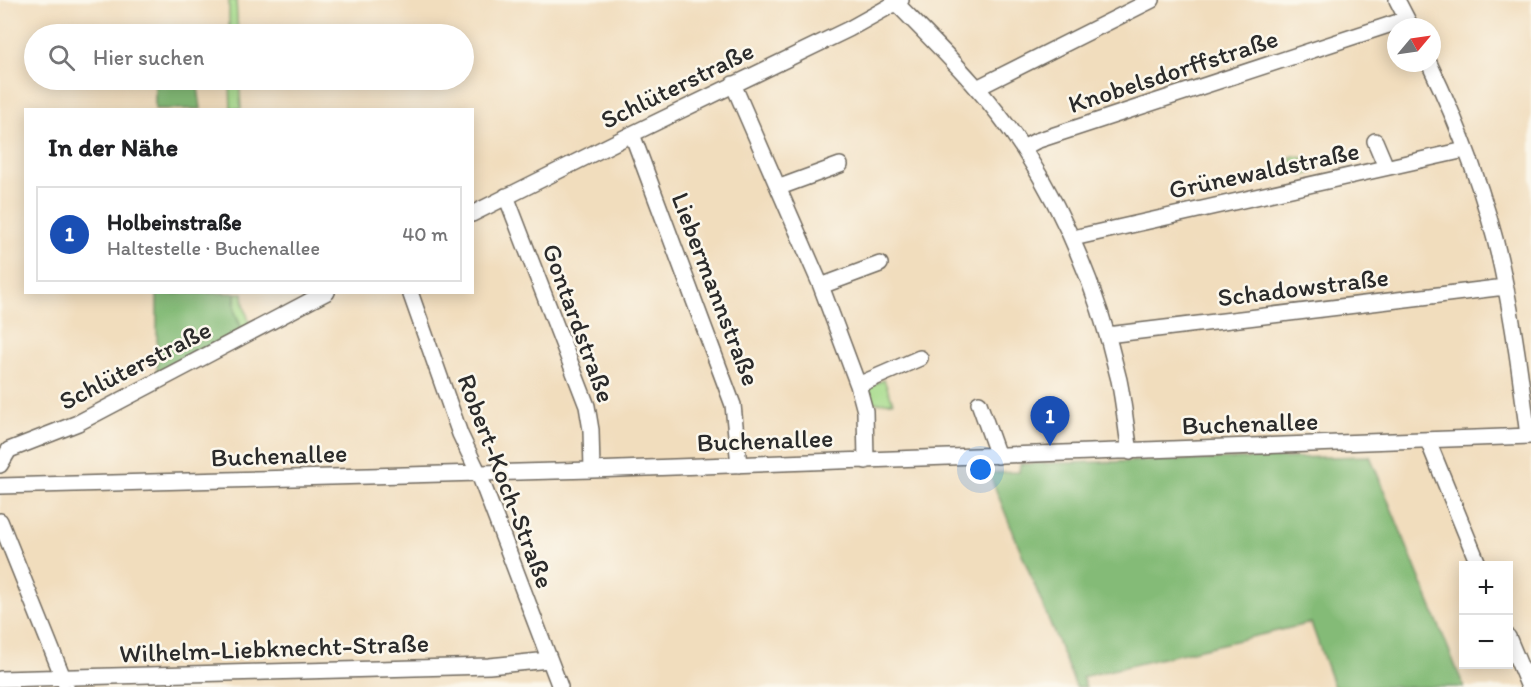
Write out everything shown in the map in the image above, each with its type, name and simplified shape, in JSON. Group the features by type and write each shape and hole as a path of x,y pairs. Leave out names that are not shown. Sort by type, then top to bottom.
{"street":[{"path":"1397,0 1406,18"},
{"path":"899,1 977,88 1023,148 1073,238 1107,335 1119,383 1130,452"},
{"name":"Schlüterstraße","path":"474,213 849,29 899,1"},
{"path":"977,88 1145,2"},
{"name":"Knobelsdorffstraße","path":"1023,148 1036,141 1387,30"},
{"path":"1433,72 1450,110 1484,207 1505,287 1530,436"},
{"path":"733,84 780,187 821,286 858,385 865,411 866,460"},
{"name":"Liebermannstraße","path":"632,134 733,405 739,465"},
{"path":"1375,141 1386,167"},
{"name":"Grünewaldstraße","path":"1073,238 1465,150"},
{"path":"780,187 840,165"},
{"name":"Gontardstraße","path":"506,196 587,406 591,430 592,470"},
{"path":"821,286 880,264"},
{"name":"Schadowstraße","path":"1107,335 1505,287"},
{"name":"Schlüterstraße","path":"0,465 9,450 78,423 323,294"},
{"name":"Robert-Koch-Straße","path":"411,294 460,434 479,474 560,687"},
{"path":"858,385 920,358"},
{"path":"979,403 998,456"},
{"name":"Buchenallee","path":"0,486 479,474 1530,436"},
{"path":"1428,441 1477,561"},
{"path":"0,521 64,682"},
{"path":"1513,647 1529,687"},
{"name":"Wilhelm-Liebknecht-Straße","path":"0,679 64,682 489,666 549,660"}],"green space":[{"path":"229,0 236,0 237,24 229,24"},
{"path":"155,90 198,90 201,108 155,108"},
{"path":"230,90 240,90 241,108 231,108"},
{"path":"1294,156 1307,159 1312,166 1311,173 1302,176 1289,158"},
{"path":"157,294 235,294 235,312 242,331 157,376"},
{"path":"235,294 243,294 251,328 243,331 235,312"},
{"path":"884,380 893,402 871,403 866,387"},
{"path":"1370,456 1464,687 1334,687 1311,623 1082,677 1086,687 1076,687 989,473 1019,472 1020,464"}],"place":[{"name":"Holbeinstraße","path":"1050,446"}]}
